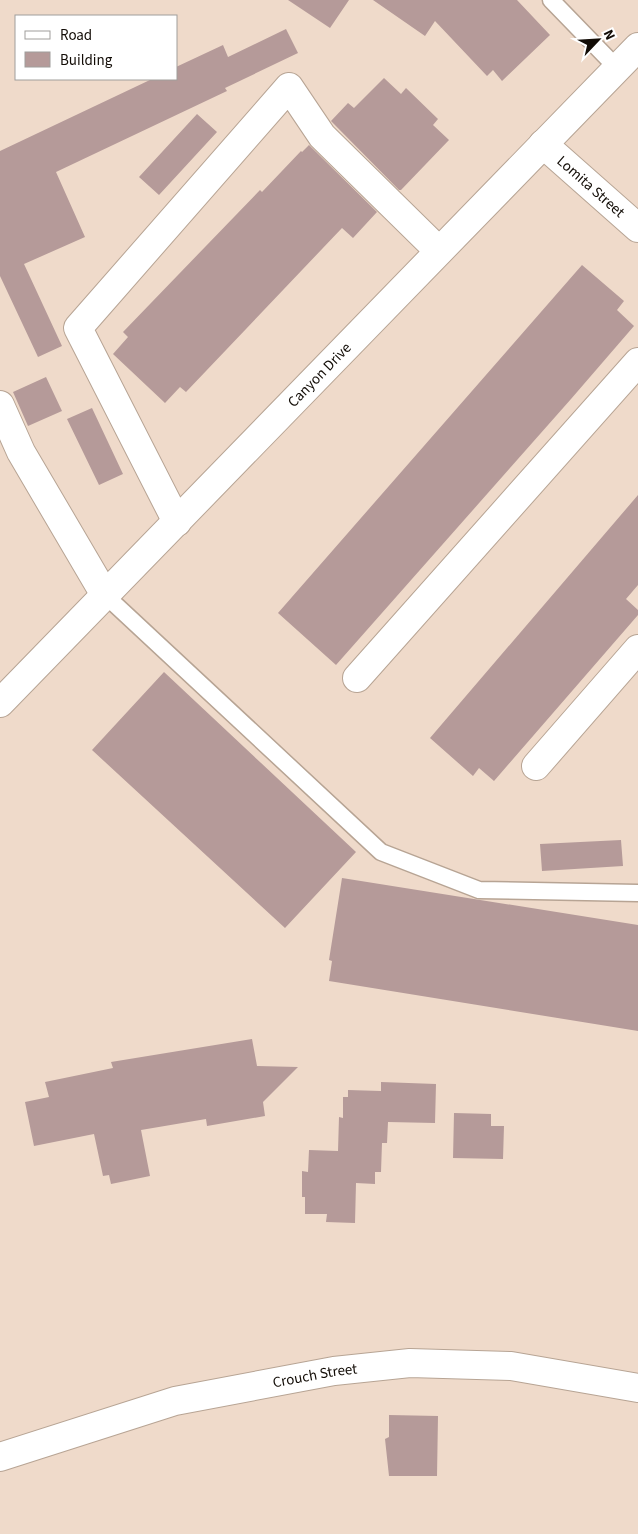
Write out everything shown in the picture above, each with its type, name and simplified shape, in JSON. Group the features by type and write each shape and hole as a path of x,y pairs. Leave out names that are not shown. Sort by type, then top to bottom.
{"street":[{"name":"Canyon Drive","path":"0,703 638,47"},
{"path":"177,522 78,328 289,86 322,136 440,251"},
{"name":"Lomita Street","path":"543,144 638,228"},
{"path":"357,678 638,362"},
{"path":"0,405 21,452 105,595"},
{"path":"536,766 638,649"},
{"name":"Crouch Street","path":"0,1457 175,1401 334,1371 410,1363 511,1366 638,1388"}],"lane":[{"path":"551,0 617,68"},
{"path":"105,595 381,852 479,890 638,893"}],"building":[{"path":"288,0 349,0 330,28"},
{"path":"373,0 517,0 550,35 502,81 493,70 487,76 435,21 425,36"},
{"path":"286,29 298,53 225,88 227,91 56,172 85,237 24,264 62,346 38,357 0,276 0,151 150,80 178,80 178,66 223,45 228,57"},
{"path":"384,78 401,94 406,88 438,119 433,125 449,140 401,190 331,121 348,103 354,108"},
{"path":"197,114 217,132 159,195 139,177"},
{"path":"309,145 377,212 353,238 342,228 186,392 180,387 165,403 113,354 128,337 123,332 260,190 262,192"},
{"path":"582,265 624,301 617,310 634,326 336,665 278,613"},
{"path":"46,377 62,411 28,426 13,392"},
{"path":"92,408 123,474 99,485 67,419"},
{"path":"638,495 638,585 626,599 638,610 638,615 494,781 479,768 473,776 430,738"},
{"path":"164,672 356,852 285,928 92,750"},
{"path":"621,840 623,866 542,871 540,844"},
{"path":"342,878 638,925 638,1031 329,981 332,961 329,960"},
{"path":"252,1039 257,1066 298,1067 263,1102 265,1116 207,1126 206,1119 141,1130 150,1176 111,1184 109,1175 103,1176 94,1134 34,1146 25,1102 49,1097 45,1082 113,1068 111,1062"},
{"path":"381,1082 436,1084 435,1123 388,1122 387,1143 382,1143 381,1172 375,1172 375,1184 356,1183 355,1223 326,1222 327,1214 305,1214 305,1197 302,1197 302,1171 308,1172 309,1150 338,1151 339,1117 343,1118 343,1097 348,1097 348,1090 381,1091"},
{"path":"454,1113 491,1114 491,1126 504,1126 503,1159 453,1158"},
{"path":"389,1415 438,1416 437,1476 389,1476 385,1439 389,1437"}]}
